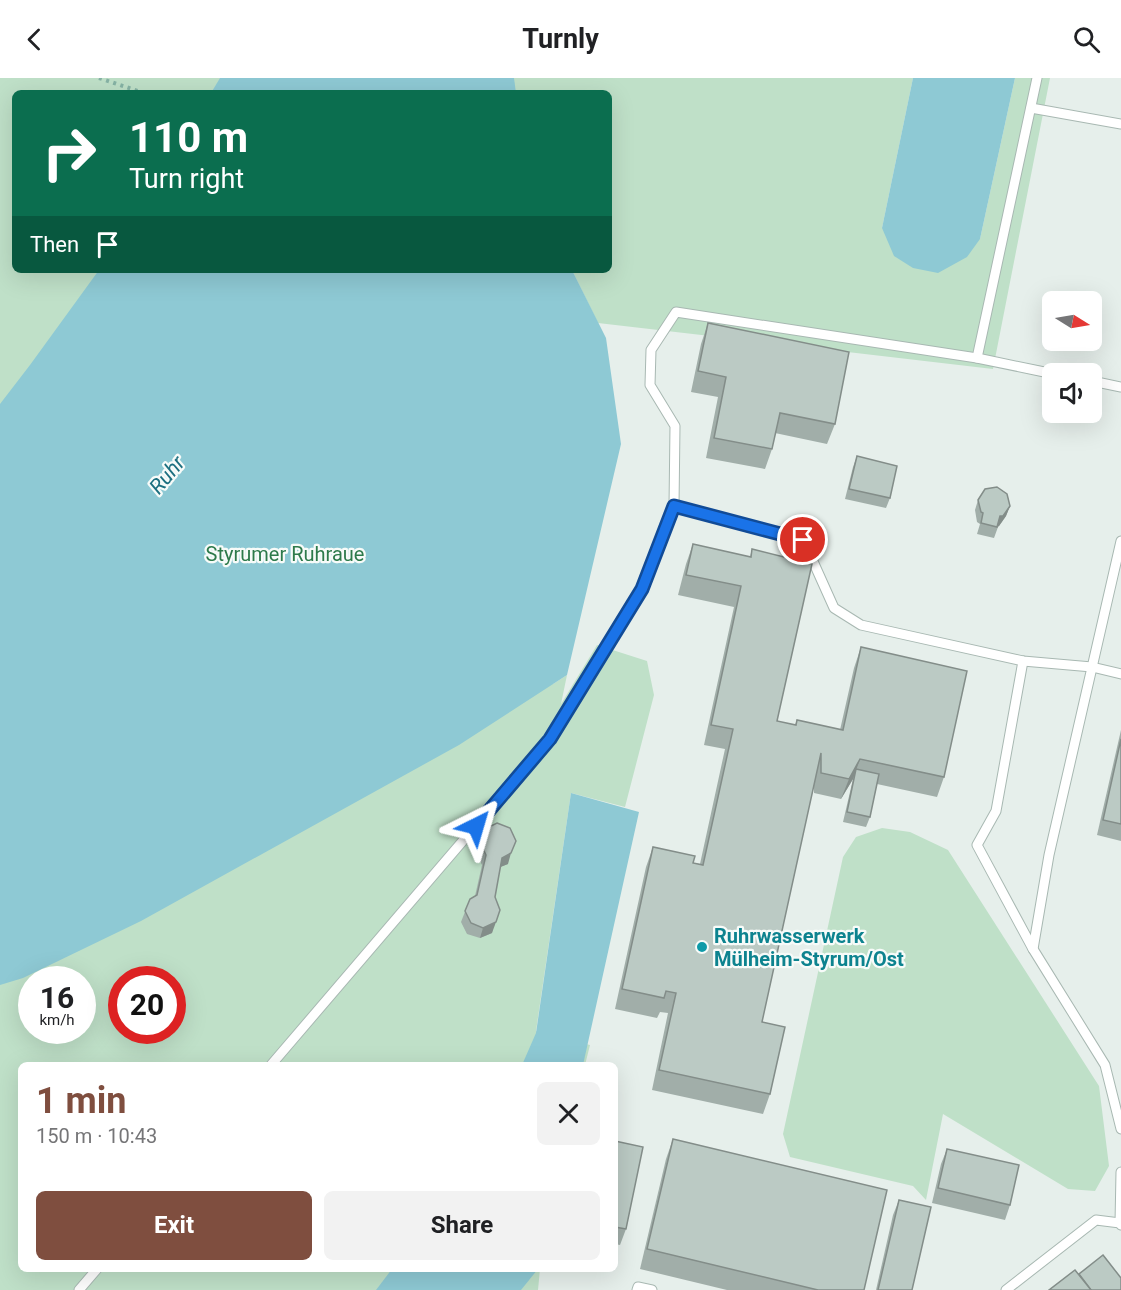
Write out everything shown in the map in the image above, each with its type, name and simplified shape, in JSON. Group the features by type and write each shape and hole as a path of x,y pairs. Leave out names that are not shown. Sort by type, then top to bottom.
{"lane":[{"path":"977,358 1037,78"},
{"path":"1031,108 1121,124"},
{"path":"274,1062 550,739 642,589 674,506 675,426 650,385 651,350 676,312 977,358 1042,372"},
{"path":"1102,383 1121,387"},
{"path":"674,506 803,540 834,608 861,625 1023,661 1092,667 1121,674"},
{"path":"1033,949 1049,855 1121,541"},
{"path":"1023,661 996,811 977,845 1033,949 1105,1065 1121,1129"},
{"path":"1006,1290 1095,1220 1120,1224 1121,1172"},
{"path":"79,1290 94,1272"},
{"path":"637,1290 638,1287 652,1290"}],"path":[{"path":"99,78 135,90"}],"green space":[{"name":"Styrumer Ruhraue","path":"0,78 913,78 882,228 980,239 1015,78 1050,78 993,369 598,323 573,273 612,273 612,90 12,90 12,273 553,273 553,684 567,675 561,704 597,645 647,661 654,695 625,807 571,793 536,1031 590,1045 586,1062 18,1062 18,1272 540,1272 538,1290 0,1290"},
{"path":"882,828 910,832 948,850 1099,1086 1109,1166 1095,1191 1068,1189 943,1114 926,1200 913,1186 790,1157 783,1134 843,857 856,837"}],"water":[{"path":"220,78 514,78 516,90 213,90"},
{"path":"913,78 1015,78 980,239 967,257 938,273 913,268 894,256 882,228"},
{"name":"Styrumer Ruhraue","path":"97,273 574,273 606,338 621,444 567,675 459,745 141,921 48,966 18,966 18,980 0,985 0,404"},
{"path":"571,793 639,812 584,1062 523,1062 536,1033"},
{"path":"390,1272 536,1272 521,1290 376,1290"}],"building":[{"path":"708,323 849,352 835,424 780,413 772,449 714,438 726,377 698,371"},
{"path":"857,456 897,466 890,498 849,489"},
{"path":"997,487 1007,494 1010,506 1003,516 1000,516 997,527 981,523 983,513 978,500 985,489"},
{"path":"693,544 751,557 752,549 812,564 777,721 796,725 797,720 843,730 861,647 967,671 944,777 860,759 849,779 821,773 821,753 762,1022 785,1027 770,1094 659,1070 676,993 666,991 664,998 622,989 653,847 695,856 693,863 703,865 733,729 711,725 741,586 686,575"},
{"path":"1121,739 1121,824 1103,820"},
{"path":"856,769 879,774 870,817 847,812"},
{"path":"497,823 510,828 516,841 511,853 502,858 495,897 500,910 496,922 483,928 471,923 465,911 470,899 477,895 486,855 480,842 485,829"},
{"path":"673,1139 887,1190 864,1290 818,1290 647,1249"},
{"path":"618,1142 643,1147 626,1229 618,1228"},
{"path":"947,1149 1019,1165 1010,1205 938,1188"},
{"path":"899,1200 931,1207 912,1290 878,1290"},
{"path":"1103,1255 1121,1278 1121,1290 1091,1290 1079,1274"},
{"path":"1075,1270 1091,1290 1049,1290"}],"place":[{"name":"Ruhrwasserwerk Mülheim-Styrum/Ost","path":"702,947"}],"route":[{"path":"476,826 550,739 642,589 674,506 803,540"}],"water label":[{"name":"Ruhr","path":"167,475"}]}
